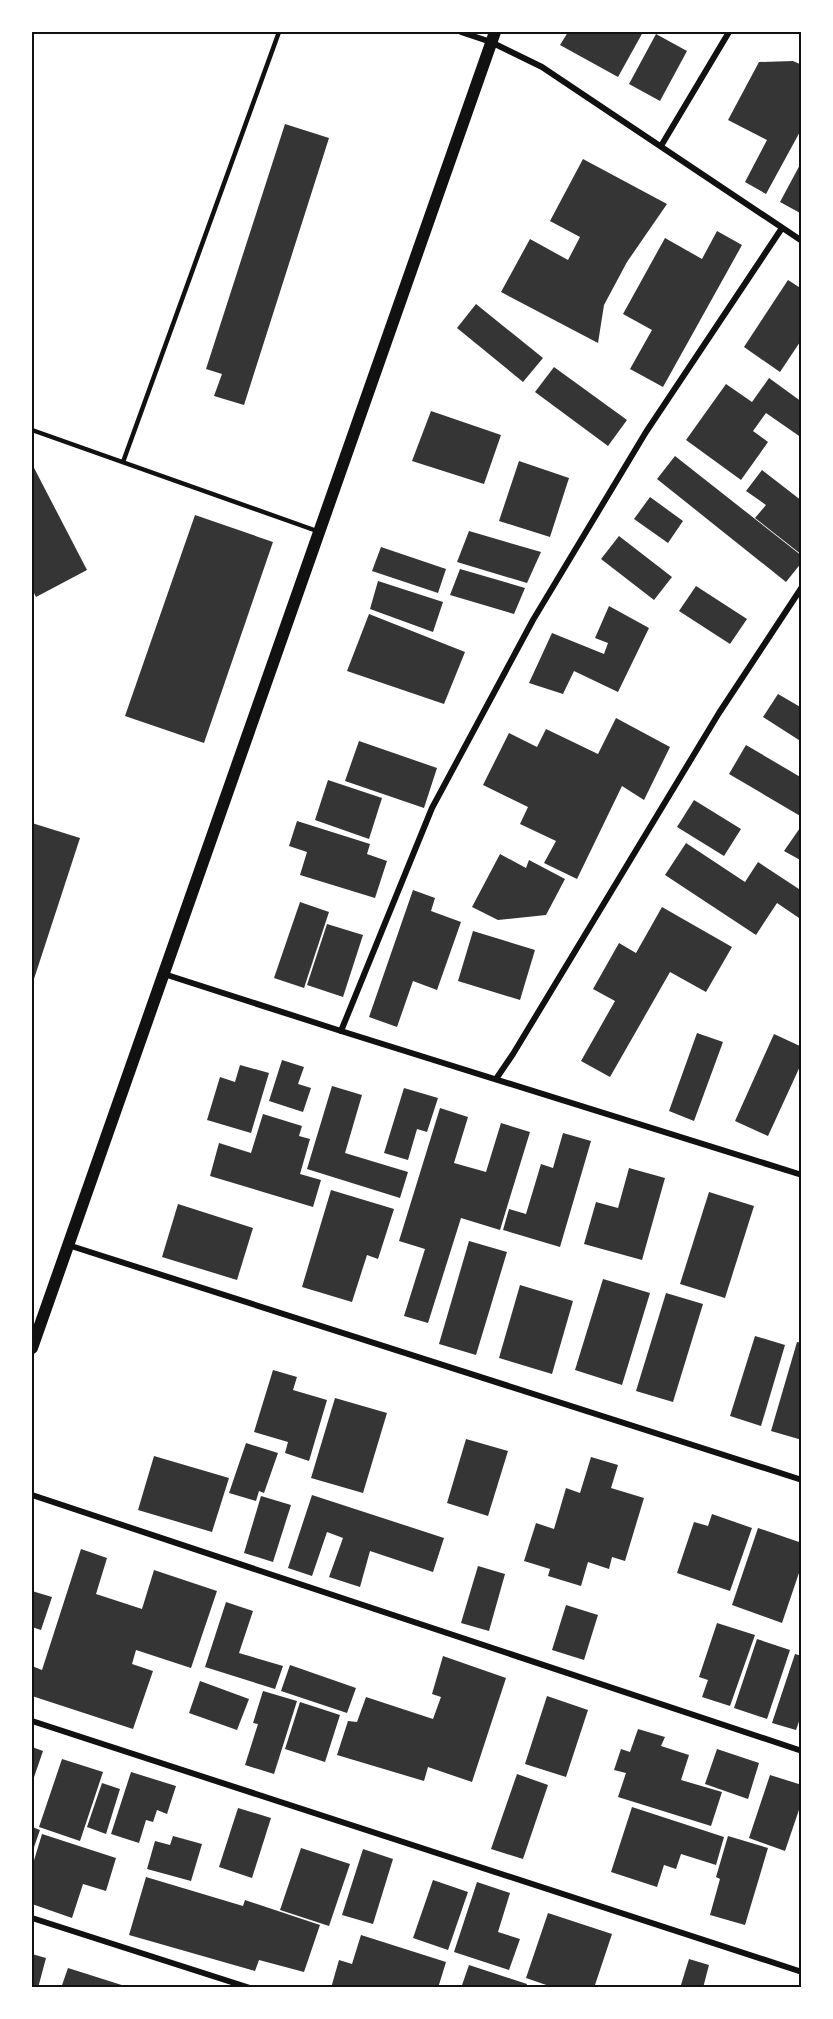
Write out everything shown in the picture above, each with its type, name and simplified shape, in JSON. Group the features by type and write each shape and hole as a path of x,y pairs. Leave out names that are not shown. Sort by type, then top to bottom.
{"main road":[{"path":"32,1348 493,37"}],"street":[{"path":"461,32 493,37 662,146 801,241"},
{"path":"662,146 729,32"},
{"path":"341,1031 432,808 533,620 646,432 782,228"},
{"path":"496,1079 713,723 801,587"},
{"path":"163,973 801,1175"},
{"path":"68,1245 801,1480"},
{"path":"32,1495 801,1751"},
{"path":"32,1721 801,1972"},
{"path":"32,1918 250,1988"}],"lane":[{"path":"123,462 279,32"},
{"path":"32,429 318,531"}],"building":[{"path":"568,32 643,32 618,77 560,45"},
{"path":"656,34 687,51 660,101 629,84"},
{"path":"793,61 802,65 802,128 766,194 745,182 767,140 728,120 759,62"},
{"path":"285,124 329,138 244,405 214,396 222,374 206,369"},
{"path":"583,159 667,204 627,262 604,305 598,343 501,292 530,239 568,260 580,237 550,221"},
{"path":"802,161 802,214 780,202"},
{"path":"717,231 742,245 663,387 630,369 652,330 623,314 665,238 702,259"},
{"path":"788,280 802,289 802,339 780,372 744,347"},
{"path":"476,304 543,358 523,382 457,328"},
{"path":"554,367 627,420 608,446 535,392"},
{"path":"769,378 802,402 802,438 766,413 753,431 768,442 741,480 686,440 726,384 752,402"},
{"path":"431,411 501,435 484,484 412,461"},
{"path":"675,456 802,556 802,562 786,582 657,479"},
{"path":"519,461 569,478 550,537 499,521"},
{"path":"32,464 87,570 36,597 32,589"},
{"path":"762,470 802,501 802,555 755,518 766,505 746,491"},
{"path":"650,497 683,521 668,543 634,519"},
{"path":"195,515 273,542 204,743 125,716"},
{"path":"469,531 541,552 527,583 457,562"},
{"path":"619,536 672,577 654,600 601,559"},
{"path":"381,547 446,569 438,593 372,571"},
{"path":"460,569 525,588 514,614 450,595"},
{"path":"378,581 443,602 433,632 370,609"},
{"path":"696,586 747,619 730,644 679,611"},
{"path":"609,606 649,628 618,692 574,671 563,694 529,683 552,633 604,654 608,643 595,638"},
{"path":"369,614 465,652 444,704 347,671"},
{"path":"778,694 802,708 802,742 763,717"},
{"path":"616,718 670,747 644,800 622,786 577,879 544,863 556,841 520,824 528,807 483,785 509,733 537,747 546,729 598,754"},
{"path":"359,741 437,768 424,808 345,781"},
{"path":"746,745 802,778 802,817 729,774"},
{"path":"328,780 382,798 369,839 315,820"},
{"path":"694,800 741,829 724,856 677,827"},
{"path":"297,821 370,844 367,854 387,861 375,898 300,875 307,852 289,846"},
{"path":"32,823 80,838 32,985"},
{"path":"802,825 802,861 784,851"},
{"path":"686,843 745,882 758,862 802,891 802,920 777,903 756,935 665,875"},
{"path":"500,854 526,868 529,860 565,879 546,915 498,920 472,907"},
{"path":"413,890 435,898 431,911 461,922 437,990 413,981 397,1027 369,1017"},
{"path":"300,902 329,912 304,988 274,978"},
{"path":"662,907 732,947 706,992 670,972 610,1077 581,1061 615,1001 593,989 619,943 636,953"},
{"path":"327,924 363,935 343,997 307,985"},
{"path":"473,931 535,950 520,1000 458,981"},
{"path":"697,1033 723,1042 694,1121 669,1111"},
{"path":"774,1034 802,1047 802,1062 768,1136 735,1121"},
{"path":"282,1060 304,1067 298,1084 311,1088 303,1112 269,1101"},
{"path":"240,1065 269,1073 251,1133 207,1120 220,1077 235,1082"},
{"path":"332,1086 362,1095 345,1153 408,1172 400,1198 307,1169"},
{"path":"404,1088 438,1098 427,1132 417,1129 408,1160 384,1153"},
{"path":"440,1108 468,1117 454,1163 486,1172 501,1123 530,1132 500,1230 461,1218 428,1323 404,1316 425,1249 399,1241"},
{"path":"263,1114 302,1126 299,1136 310,1139 300,1174 321,1180 313,1207 210,1176 219,1143 251,1153"},
{"path":"563,1133 591,1141 560,1247 503,1230 509,1209 526,1214 541,1164 553,1168"},
{"path":"629,1168 665,1178 642,1260 584,1244 596,1202 618,1208"},
{"path":"331,1190 394,1209 378,1259 367,1255 352,1302 302,1287"},
{"path":"709,1192 754,1206 725,1298 680,1284"},
{"path":"178,1204 253,1228 237,1280 162,1257"},
{"path":"469,1241 507,1252 476,1355 439,1344"},
{"path":"603,1279 650,1293 622,1385 575,1370"},
{"path":"520,1285 573,1301 552,1374 499,1358"},
{"path":"666,1293 703,1304 673,1402 636,1391"},
{"path":"755,1336 785,1345 761,1426 730,1416"},
{"path":"797,1342 802,1343 802,1440 771,1431"},
{"path":"273,1370 297,1377 293,1390 327,1400 309,1461 285,1453 288,1442 254,1432"},
{"path":"335,1398 387,1413 363,1493 311,1478"},
{"path":"466,1439 508,1451 488,1516 447,1503"},
{"path":"246,1443 278,1453 264,1493 259,1491 256,1501 229,1493"},
{"path":"154,1456 229,1478 212,1532 138,1510"},
{"path":"591,1457 618,1465 611,1488 644,1498 625,1561 612,1557 609,1569 588,1562 581,1586 548,1576 550,1569 524,1561 536,1523 554,1529 566,1488 580,1493"},
{"path":"312,1495 444,1538 433,1572 370,1551 360,1587 329,1577 343,1538 327,1532 312,1576 288,1568"},
{"path":"261,1496 291,1505 273,1562 244,1553"},
{"path":"712,1514 752,1528 730,1591 677,1573 694,1522 708,1526"},
{"path":"758,1528 802,1543 802,1564 782,1623 732,1605"},
{"path":"81,1549 107,1558 96,1594 142,1609 154,1570 217,1591 191,1668 136,1650 132,1664 153,1671 133,1729 32,1696 32,1666 42,1670"},
{"path":"478,1566 505,1574 489,1631 461,1623"},
{"path":"32,1591 52,1597 41,1630 32,1627"},
{"path":"226,1602 253,1611 239,1653 283,1666 275,1689 205,1667"},
{"path":"566,1605 598,1615 584,1660 552,1650"},
{"path":"717,1623 755,1635 730,1706 702,1697 708,1680 699,1677"},
{"path":"757,1639 790,1650 767,1719 734,1708"},
{"path":"795,1654 802,1656 802,1713 796,1730 772,1723"},
{"path":"443,1656 506,1678 472,1782 428,1767 424,1781 337,1755 348,1721 357,1722 366,1697 433,1719 441,1697 432,1694"},
{"path":"290,1665 356,1688 347,1713 281,1691"},
{"path":"200,1681 249,1699 237,1730 189,1713"},
{"path":"263,1691 297,1701 274,1774 245,1765 258,1724 253,1723"},
{"path":"547,1696 588,1710 566,1777 525,1764"},
{"path":"300,1702 340,1715 325,1762 285,1749"},
{"path":"638,1729 665,1737 661,1746 689,1755 681,1780 722,1792 711,1826 618,1797 626,1773 614,1770 621,1749 630,1752"},
{"path":"32,1747 43,1751 32,1783"},
{"path":"717,1749 759,1763 748,1799 705,1784"},
{"path":"62,1759 103,1772 80,1841 39,1827"},
{"path":"131,1772 176,1786 167,1814 157,1810 153,1822 146,1820 139,1843 111,1834"},
{"path":"517,1774 548,1785 523,1859 491,1849"},
{"path":"770,1775 802,1785 802,1801 785,1851 749,1838"},
{"path":"102,1783 120,1789 106,1834 87,1827"},
{"path":"632,1807 724,1837 716,1865 681,1854 676,1869 664,1865 657,1887 611,1872"},
{"path":"238,1808 271,1818 252,1878 219,1867"},
{"path":"32,1827 40,1830 32,1853"},
{"path":"42,1834 116,1858 106,1891 83,1884 72,1918 32,1904 32,1867"},
{"path":"173,1836 202,1844 191,1881 147,1869 155,1841 170,1845"},
{"path":"728,1836 768,1848 745,1925 710,1915 720,1879 716,1877"},
{"path":"301,1848 350,1864 329,1926 280,1910"},
{"path":"363,1849 393,1859 373,1924 342,1915"},
{"path":"146,1877 243,1906 245,1900 320,1925 304,1972 259,1960 255,1971 129,1935"},
{"path":"433,1880 468,1892 448,1950 413,1938"},
{"path":"477,1882 510,1893 498,1932 520,1939 509,1970 454,1952"},
{"path":"548,1913 612,1934 594,1988 555,1988 526,1978"},
{"path":"361,1935 446,1962 438,1988 331,1988 339,1960 352,1964"},
{"path":"32,1954 46,1958 38,1988 32,1988"},
{"path":"689,1959 709,1965 703,1988 680,1988"},
{"path":"469,1965 527,1984 526,1988 461,1988"},
{"path":"68,1968 128,1987 128,1988 61,1988"}]}
